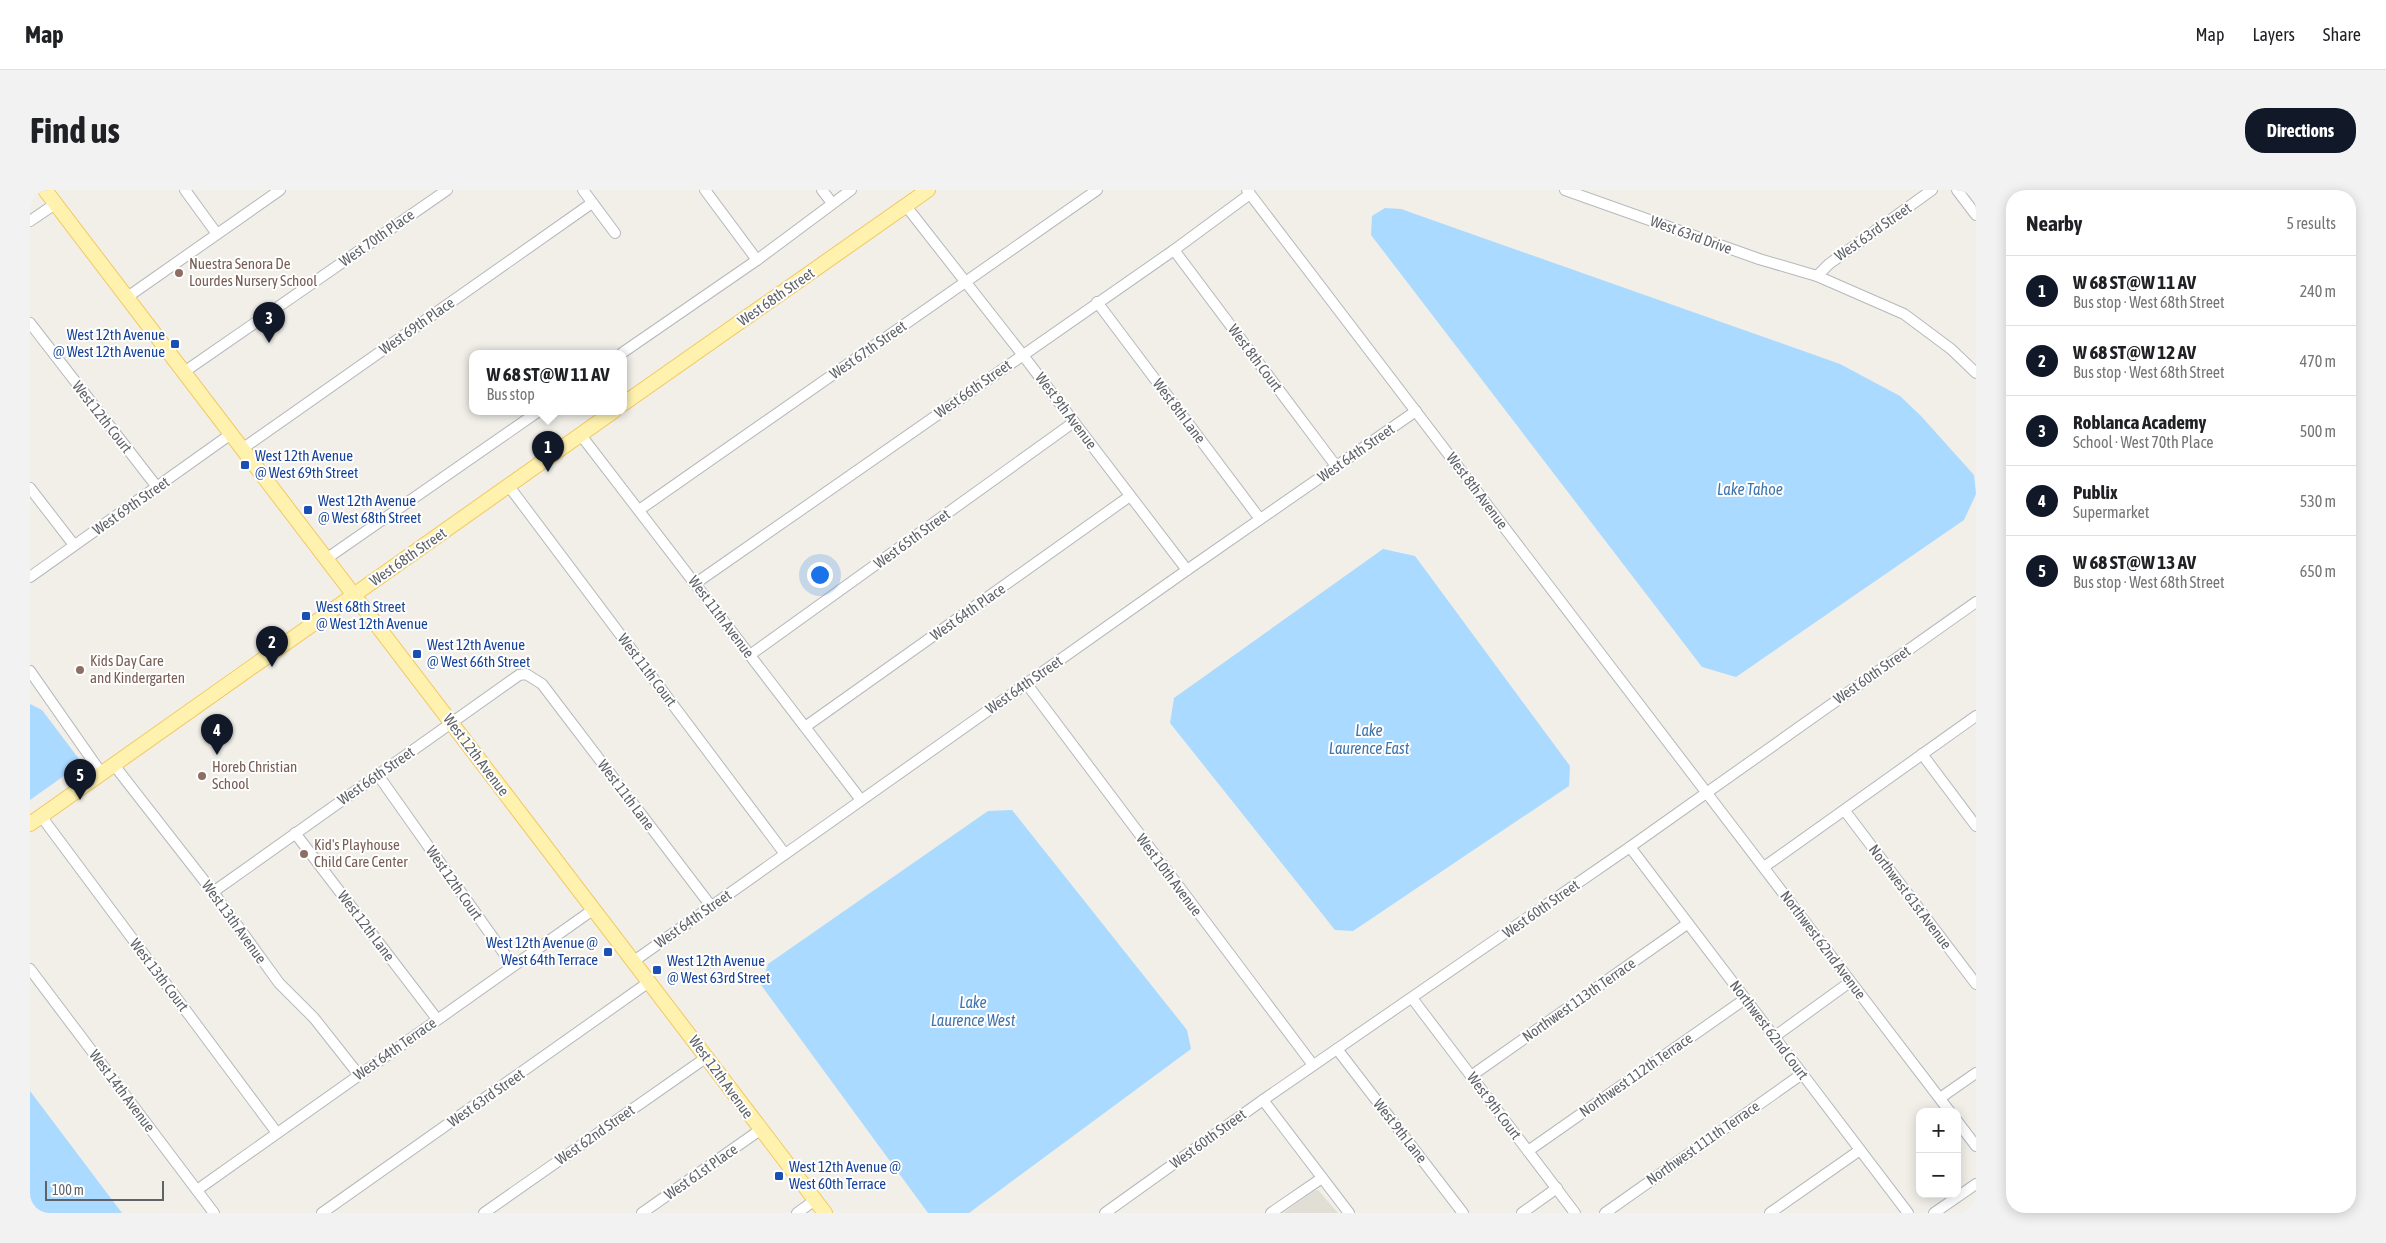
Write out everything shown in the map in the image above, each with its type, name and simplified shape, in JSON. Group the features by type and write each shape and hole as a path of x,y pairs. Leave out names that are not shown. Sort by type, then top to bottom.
{"main road":[{"name":"West 12th Avenue","path":"45,190 825,1213"},
{"name":"West 68th Street","path":"627,401 928,190"},
{"name":"West 68th Street","path":"36,820 608,415"}],"street":[{"path":"185,190 218,234"},
{"path":"126,298 280,190"},
{"name":"West 70th Place","path":"184,372 447,190"},
{"path":"582,190 615,233"},
{"path":"705,190 756,260"},
{"path":"822,190 832,203"},
{"path":"626,350 756,260 851,190"},
{"name":"West 67th Street","path":"639,510 1096,190"},
{"name":"West 63rd Drive","path":"1565,190 1759,259 1817,276 1904,314 1950,349 1976,372"},
{"name":"West 63rd Street","path":"1817,276 1829,264 1932,190"},
{"path":"1957,190 1976,216"},
{"name":"West 66th Street","path":"696,584 1022,354 1174,250 1248,192"},
{"name":"West 8th Avenue","path":"1248,192 1706,792"},
{"name":"West 69th Place","path":"242,449 592,203"},
{"path":"30,221 55,204"},
{"name":"West 9th Avenue","path":"906,206 1187,570"},
{"name":"West 8th Court","path":"1174,250 1336,466"},
{"name":"West 8th Lane","path":"1097,302 1260,519"},
{"name":"West 12th Court","path":"30,324 156,487"},
{"name":"West 64th Street","path":"634,961 1026,683 1416,411"},
{"path":"326,559 533,415"},
{"name":"West 65th Street","path":"750,655 1074,422"},
{"name":"West 69th Street","path":"30,577 231,434"},
{"name":"West 11th Avenue","path":"580,434 861,800"},
{"name":"West 11th Court","path":"508,486 785,854"},
{"path":"30,488 74,546"},
{"name":"West 64th Place","path":"805,727 1130,496"},
{"name":"West 60th Street","path":"1105,1213 1262,1100 1630,847 1976,602"},
{"path":"30,671 102,774"},
{"name":"West 66th Street","path":"213,892 295,832 519,675 526,674 542,684"},
{"name":"West 10th Avenue","path":"1026,683 1314,1065"},
{"name":"West 11th Lane","path":"542,684 711,906"},
{"path":"1764,867 1976,716"},
{"path":"1922,754 1976,826"},
{"name":"West 13th Avenue","path":"114,765 213,892 279,983 314,1018 359,1074"},
{"name":"West 12th Court","path":"378,775 513,966"},
{"name":"Northwest 62nd Avenue","path":"1706,792 1940,1098"},
{"name":"Northwest 61st Avenue","path":"1845,811 1976,984"},
{"name":"West 13th Court","path":"36,820 277,1133"},
{"name":"West 12th Lane","path":"295,832 437,1019"},
{"name":"Northwest 62nd Court","path":"1630,847 1908,1213"},
{"name":"West 64th Terrace","path":"197,1190 594,909"},
{"name":"Northwest 113th Terrace","path":"1471,1076 1687,924"},
{"name":"West 14th Avenue","path":"30,969 214,1213"},
{"name":"West 63rd Street","path":"322,1213 649,982"},
{"path":"1774,1037 1850,982"},
{"name":"West 9th Court","path":"1412,998 1576,1213"},
{"name":"Northwest 112th Terrace","path":"1528,1151 1744,999"},
{"name":"West 9th Lane","path":"1336,1049 1463,1213"},
{"name":"West 62nd Street","path":"484,1213 707,1057"},
{"path":"1947,1108 1940,1098 1976,1073"},
{"name":"Northwest 111th Terrace","path":"1605,1213 1802,1074"},
{"path":"1262,1100 1349,1213"},
{"path":"1961,1127 1976,1146"},
{"name":"West 61st Place","path":"642,1213 760,1130"},
{"path":"1770,1213 1860,1150"},
{"path":"1271,1213 1322,1178"},
{"path":"1934,1213 1976,1184"},
{"path":"1522,1213 1556,1188"},
{"path":"798,1213 815,1200"}],"shaded area":[{"path":"1318,1190 1338,1213 1283,1213 1314,1191"}],"water":[{"name":"Lake Tahoe","path":"1385,208 1401,209 1840,364 1900,396 1921,416 1974,475 1976,494 1964,520 1736,677 1702,667 1371,235 1372,216"},
{"name":"Lake Laurence East","path":"1383,549 1415,556 1570,766 1569,786 1353,931 1335,930 1170,723 1174,698"},
{"path":"30,704 42,710 82,763 30,800"},
{"name":"Lake Laurence West","path":"1012,810 1187,1030 1191,1049 969,1213 928,1213 761,985 768,964 988,811"},
{"path":"30,1091 122,1213 30,1213"}],"place":[{"name":"Nuestra Senora De Lourdes Nursery School","path":"179,273"},
{"name":"Roblanca Academy","path":"269,343"},
{"name":"West 12th Avenue @ West 12th Avenue","path":"175,344"},
{"name":"West 12th Avenue @ West 69th Street","path":"245,465"},
{"name":"W 68 ST@W 11 AV","path":"548,472"},
{"name":"West 12th Avenue @ West 68th Street","path":"308,510"},
{"name":"West 68th Street @ West 12th Avenue","path":"306,616"},
{"name":"West 12th Avenue @ West 66th Street","path":"417,654"},
{"name":"W 68 ST@W 12 AV","path":"272,667"},
{"name":"Kids Day Care and Kindergarten","path":"80,670"},
{"name":"Publix","path":"217,755"},
{"name":"Horeb Christian School","path":"202,776"},
{"name":"W 68 ST@W 13 AV","path":"80,800"},
{"name":"Kid's Playhouse Child Care Center","path":"304,854"},
{"name":"West 12th Avenue @ West 64th Terrace","path":"608,952"},
{"name":"West 12th Avenue @ West 63rd Street","path":"657,970"},
{"name":"West 12th Avenue @ West 60th Terrace","path":"779,1176"}]}
